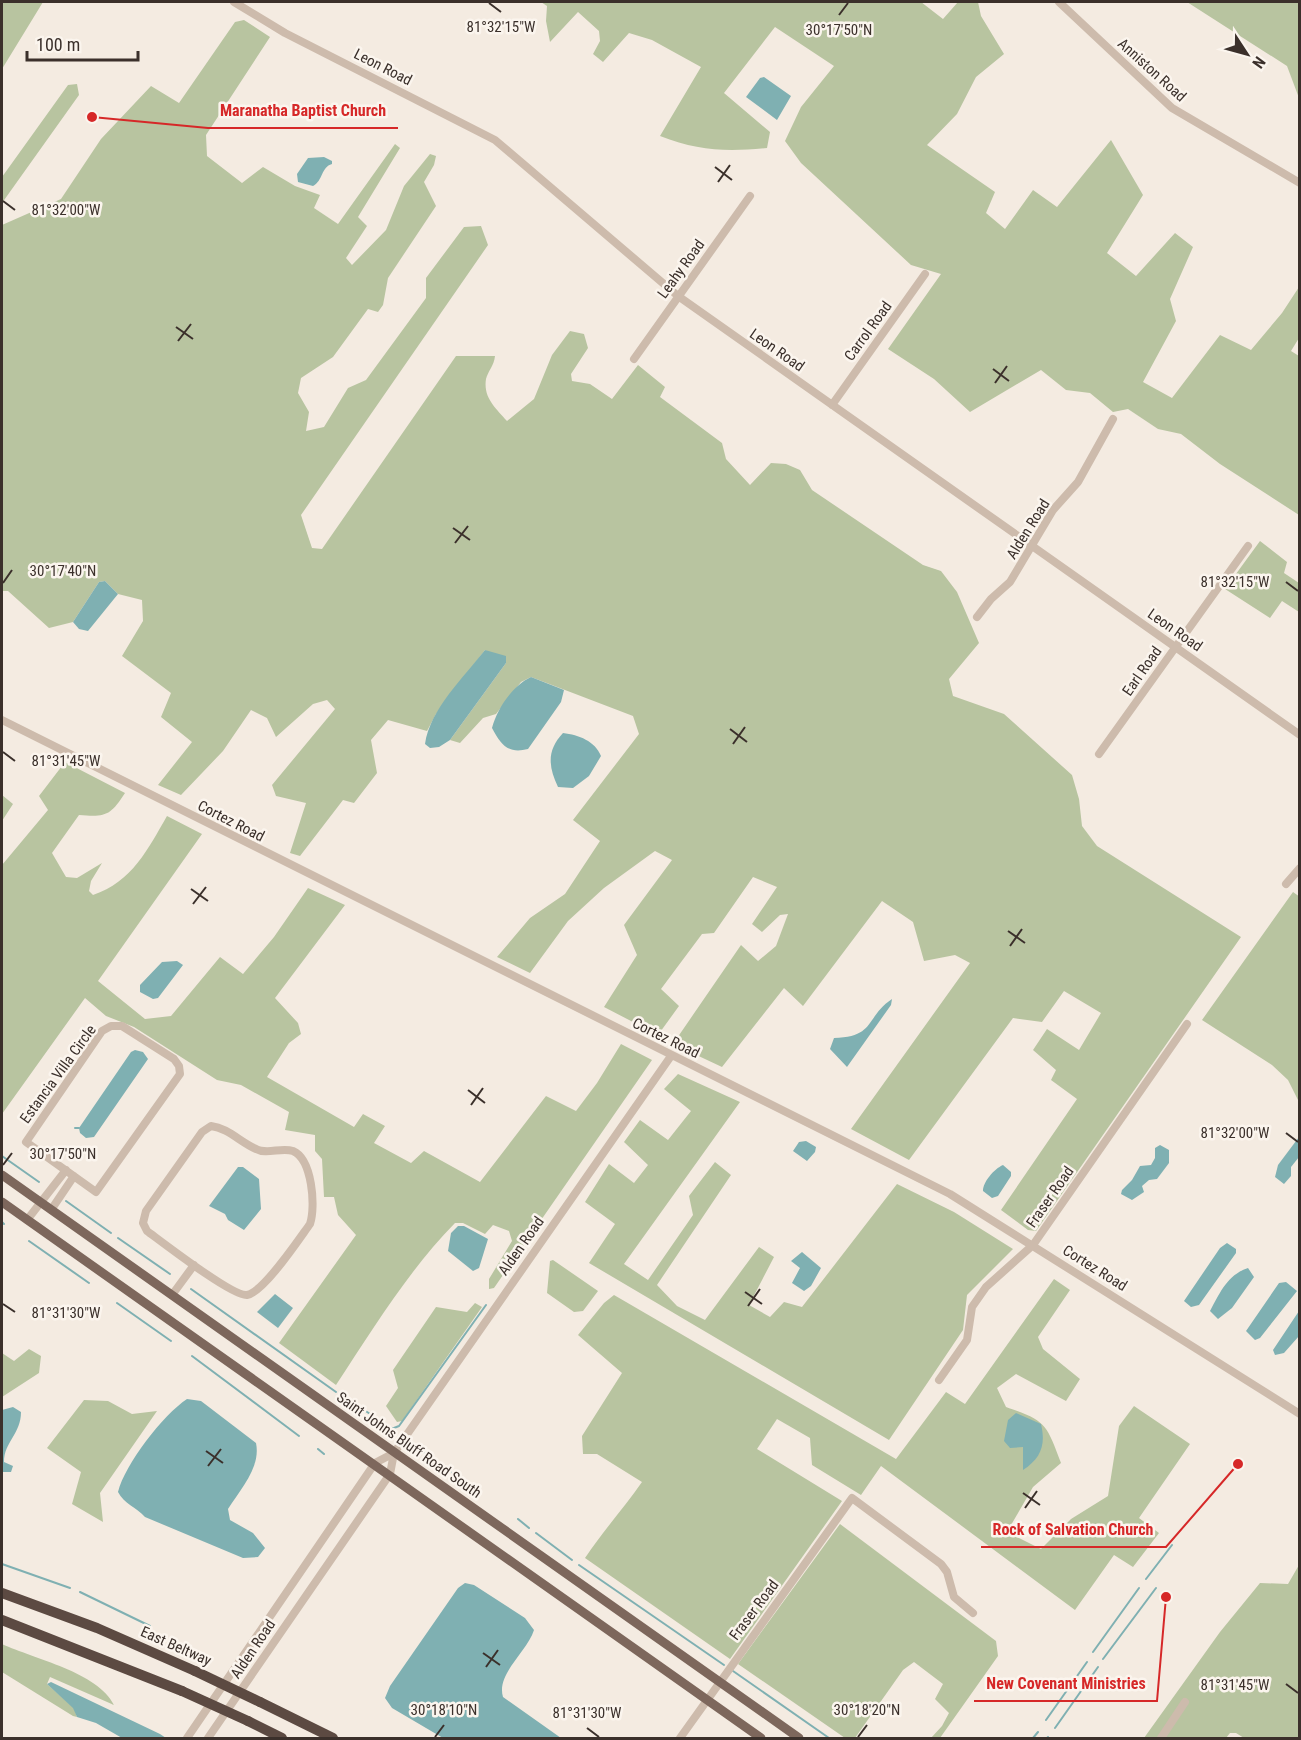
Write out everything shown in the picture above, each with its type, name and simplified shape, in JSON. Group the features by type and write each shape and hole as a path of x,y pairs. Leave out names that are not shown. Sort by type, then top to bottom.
{"highway":[{"name":"East Beltway","path":"2,1593 97,1628 195,1671 333,1738"},
{"path":"2,1620 182,1691 282,1738"}],"main road":[{"name":"Saint Johns Bluff Road South","path":"2,1175 799,1738"},
{"path":"2,1202 375,1463 761,1738"}],"street":[{"name":"Leon Road","path":"234,2 285,33 495,140 678,296 1299,735"},
{"name":"Anniston Road","path":"1059,2 1172,108 1299,183"},
{"name":"Leahy Road","path":"634,359 750,196"},
{"name":"Carrol Road","path":"832,405 926,274"},
{"name":"Alden Road","path":"977,617 991,599 1010,582 1053,510 1078,482 1113,419"},
{"name":"Earl Road","path":"1099,754 1248,546"},
{"name":"Cortez Road","path":"2,720 950,1194 1299,1414"},
{"path":"1286,884 1299,868"},
{"name":"Fraser Road","path":"939,1380 967,1340 972,1308 986,1287 1033,1245 1187,1024"},
{"name":"Estancia Villa Circle","path":"111,1026 122,1026 174,1059 179,1066 180,1074 96,1192 74,1176 26,1142 102,1031 111,1026"},
{"name":"Alden Road","path":"208,1738 390,1474 394,1453 671,1056"},
{"path":"211,1126 220,1127 261,1152 286,1150 294,1152 304,1160 309,1170 312,1216 310,1224 280,1265 254,1292 246,1295 236,1294 194,1265 147,1231 143,1223 146,1211 202,1131 211,1126"},
{"path":"27,1220 66,1170"},
{"path":"51,1210 74,1176"},
{"path":"172,1295 194,1265"},
{"name":"Alden Road","path":"187,1738 375,1463 394,1453"},
{"name":"Fraser Road","path":"680,1738 852,1498 941,1564 947,1572 954,1597 973,1613"},
{"path":"271,1616 285,1625"},
{"path":"1161,1738 1185,1702"}],"green space":[{"path":"2,2 43,2 2,69"},
{"path":"541,2 921,2 943,19 958,2 978,2 981,16 1004,54 976,77 957,114 927,145 995,192 986,213 1005,229 1033,190 1057,207 1111,140 1143,195 1107,253 1136,276 1175,233 1193,247 1170,299 1176,321 1143,382 1172,398 1220,335 1251,350 1282,313 1299,287 1299,338 1291,351 1299,356 1299,515 1220,464 1181,434 1158,429 1128,409 1113,412 1090,393 1066,390 1041,370 970,412 934,379 888,349 941,274 911,265 801,163 785,141 801,107 834,66 775,27 724,93 770,132 767,148 726,150 687,145 660,136 701,67 652,40 629,33 603,62 593,54 600,41 599,31 578,12 550,42 546,21 547,6"},
{"path":"1187,2 1299,2 1299,98 1287,66"},
{"path":"244,20 270,37 206,135 207,156 242,183 263,167 295,186 320,195 314,208 338,224 395,144 400,148 358,217 367,226 346,258 352,265 386,230 404,186 430,154 436,156 434,165 424,182 436,206 388,278 383,305 378,312 368,309 333,357 301,378 298,393 309,412 306,431 324,427 348,388 366,380 426,298 426,278 464,227 481,226 488,245 301,515 312,548 322,549 456,356 495,356 486,379 486,392 491,402 507,421 534,399 552,355 570,331 584,334 588,348 571,374 572,381 590,384 612,399 638,365 665,387 660,397 722,443 726,459 750,485 771,463 786,464 800,470 812,490 923,565 941,571 957,592 979,643 949,679 953,696 1004,714 1072,775 1079,799 1082,826 1097,846 1241,937 1036,1231 1028,1230 1001,1210 1077,1099 1051,1080 1056,1070 1033,1050 1047,1029 1079,1050 1101,1013 1064,991 1042,1022 1013,1018 909,1160 851,1129 970,963 955,955 924,961 913,922 882,901 803,1006 784,988 722,1067 673,1044 741,945 758,961 776,946 788,914 780,915 762,932 752,924 777,887 753,877 714,933 702,934 661,989 679,1006 658,1035 604,1007 637,955 624,925 672,860 655,851 604,888 568,921 530,973 497,957 530,918 565,894 600,841 573,820 639,734 633,716 531,677 521,682 496,714 483,718 460,743 450,740 506,663 485,650 436,714 427,731 388,720 371,740 377,773 354,803 343,800 300,856 290,853 306,803 276,796 272,785 335,709 327,700 313,704 276,737 267,718 251,710 223,751 181,795 158,785 192,742 161,717 171,693 122,656 143,621 142,600 118,594 105,581 99,582 73,622 49,628 8,591 2,591 2,225 61,199 101,139 151,86 179,103 235,22"},
{"path":"77,84 79,95 2,203 2,177 68,85"},
{"path":"1260,541 1287,562 1284,573 1299,583 1299,612 1282,601 1270,618 1225,589"},
{"path":"65,762 125,793 111,811 95,816 79,815 52,853 66,877 77,878 102,863 91,881 89,891 93,895 107,889 129,873 146,852 167,816 202,834 98,981 145,1019 171,1016 220,957 243,974 274,937 308,888 345,905 275,998 298,1023 301,1034 289,1043 267,1077 354,1127 363,1114 385,1126 374,1143 411,1163 424,1151 480,1182 546,1096 576,1111 597,1083 621,1044 652,1060 494,1288 489,1289 489,1279 512,1241 509,1231 493,1225 485,1234 463,1223 455,1223 406,1281 336,1385 279,1343 356,1235 338,1215 334,1197 324,1197 322,1159 315,1151 315,1135 285,1130 289,1112 241,1085 217,1080 134,1027 106,1016 85,998 2,1114 2,865 48,810 39,796"},
{"path":"2,795 13,804 2,821"},
{"path":"1293,892 1300,897 1299,1102 1288,1080 1272,1065 1202,1020"},
{"path":"678,1074 740,1102 624,1264 648,1280 693,1215 689,1196 715,1162 731,1175 657,1285 677,1306 705,1320 759,1247 774,1257 749,1305 770,1317 784,1302 802,1307 897,1184 954,1212 1013,1249 967,1295 963,1330 889,1440 589,1263 615,1224 585,1202 609,1164 634,1183 648,1165 624,1142 640,1120 668,1140 691,1111 664,1089"},
{"path":"553,1260 598,1291 583,1311 574,1312 547,1293 550,1261"},
{"path":"1054,1279 1070,1290 1038,1337 1043,1349 1080,1379 1066,1401 1016,1374 997,1388 1006,1407 1029,1416 1043,1425 1052,1439 1061,1463 1033,1487 1007,1532 1041,1549 1071,1519 1108,1496 1119,1426 1134,1406 1190,1444 1139,1518 1159,1533 1133,1567 1114,1555 1075,1610 881,1466 861,1495 812,1465 810,1438 777,1419 757,1449 842,1501 730,1659 585,1558 642,1482 597,1454 583,1454 582,1436 622,1373 578,1335 604,1303 614,1295 896,1459 946,1392 965,1404"},
{"path":"475,1303 482,1307 402,1421 397,1422 386,1406 398,1388 393,1370 436,1307 467,1312"},
{"path":"29,1349 41,1356 39,1373 2,1397 2,1353 14,1361"},
{"path":"84,1400 108,1401 132,1414 157,1411 100,1493 103,1522 72,1504 81,1472 47,1448"},
{"path":"840,1524 996,1641 998,1656 940,1738 931,1738 942,1726 949,1713 935,1699 943,1684 914,1662 903,1670 855,1738 845,1738 738,1664"},
{"path":"1299,1565 1299,1738 1244,1738 1236,1733 1230,1733 1226,1738 1144,1738 1220,1632 1260,1583 1288,1584"},
{"path":"2,1644 80,1675 106,1694 114,1705 50,1677 47,1684 74,1708 77,1717 73,1716 2,1672"}],"water":[{"path":"764,77 791,96 777,120 746,97 760,78"},
{"path":"324,157 332,161 332,164 326,168 316,184 313,186 298,182 297,174 308,158"},
{"path":"105,581 118,594 88,631 79,629 73,622 99,582"},
{"path":"485,650 506,656 506,663 450,740 439,747 430,748 425,744 434,718 449,694"},
{"path":"531,677 564,690 561,702 528,749 510,749 502,743 492,728 506,699 518,686"},
{"path":"563,733 586,740 595,746 601,756 589,776 573,788 558,787 552,772 552,752"},
{"path":"177,961 183,965 158,998 153,999 140,992 140,985 162,962"},
{"path":"892,999 891,1005 847,1067 830,1049 834,1038 847,1037 864,1030 883,1006"},
{"path":"135,1050 143,1052 148,1059 94,1137 86,1138 80,1133 79,1128 131,1052"},
{"path":"1299,1137 1299,1157 1291,1167 1291,1176 1284,1184 1275,1177 1278,1165"},
{"path":"806,1141 816,1147 815,1152 807,1161 793,1151 799,1142"},
{"path":"1160,1145 1169,1150 1169,1163 1157,1179 1149,1180 1142,1186 1144,1192 1132,1200 1121,1194 1140,1166 1151,1165 1155,1158 1155,1148"},
{"path":"1003,1165 1011,1172 1011,1176 998,1196 992,1198 983,1191 983,1187 996,1169"},
{"path":"238,1167 243,1167 259,1179 261,1209 244,1230 228,1220 225,1214 209,1206"},
{"path":"458,1226 464,1226 488,1239 479,1268 473,1271 448,1251 451,1233"},
{"path":"1227,1243 1236,1249 1236,1253 1199,1305 1191,1307 1184,1301 1220,1248"},
{"path":"802,1252 821,1268 811,1286 804,1291 792,1283 800,1268 791,1261"},
{"path":"1248,1268 1254,1277 1232,1308 1218,1319 1210,1311 1221,1291 1229,1280"},
{"path":"1286,1282 1297,1291 1260,1338 1255,1340 1246,1331 1279,1283"},
{"path":"275,1294 293,1308 278,1328 257,1312"},
{"path":"1299,1311 1299,1336 1284,1353 1275,1355 1273,1350"},
{"path":"187,1399 201,1401 256,1443 256,1461 253,1469 228,1509 230,1520 253,1533 265,1548 258,1557 243,1558 145,1517 123,1500 118,1492 128,1468 146,1441 167,1416"},
{"path":"13,1407 21,1412 20,1420 7,1449 4,1462 13,1466 11,1472 3,1472 2,1410"},
{"path":"1016,1413 1041,1424 1043,1438 1038,1456 1023,1470 1023,1447 1010,1448 1004,1441 1008,1420"},
{"path":"465,1583 474,1585 525,1618 534,1630 508,1671 502,1688 503,1697 561,1738 443,1738 392,1708 385,1698 390,1686 458,1588"},
{"path":"51,1682 166,1738 122,1738 96,1723 77,1717 73,1708 47,1684"}],"waterway":[{"path":"2,1156 39,1182"},
{"path":"66,1201 111,1233"},
{"path":"118,1238 170,1274"},
{"path":"29,1241 89,1283"},
{"path":"191,1289 336,1392"},
{"path":"117,1303 171,1341"},
{"path":"394,1428 399,1426 486,1305"},
{"path":"192,1356 299,1436"},
{"path":"347,1399 395,1430"},
{"path":"413,1445 479,1492"},
{"path":"318,1449 324,1454"},
{"path":"518,1519 529,1528"},
{"path":"536,1533 572,1560"},
{"path":"1146,1579 1172,1545"},
{"path":"2,1564 70,1588"},
{"path":"579,1565 724,1665"},
{"path":"1093,1652 1139,1588"},
{"path":"1103,1659 1156,1588"},
{"path":"80,1592 150,1626"},
{"path":"1046,1720 1087,1662"},
{"path":"1055,1728 1098,1667"},
{"path":"733,1671 829,1738"},
{"path":"1033,1738 1038,1732"}],"place":[{"name":"Maranatha Baptist Church","path":"92,117"},
{"name":"Rock of Salvation Church","path":"1238,1464"},
{"name":"New Covenant Ministries","path":"1166,1597"}]}
